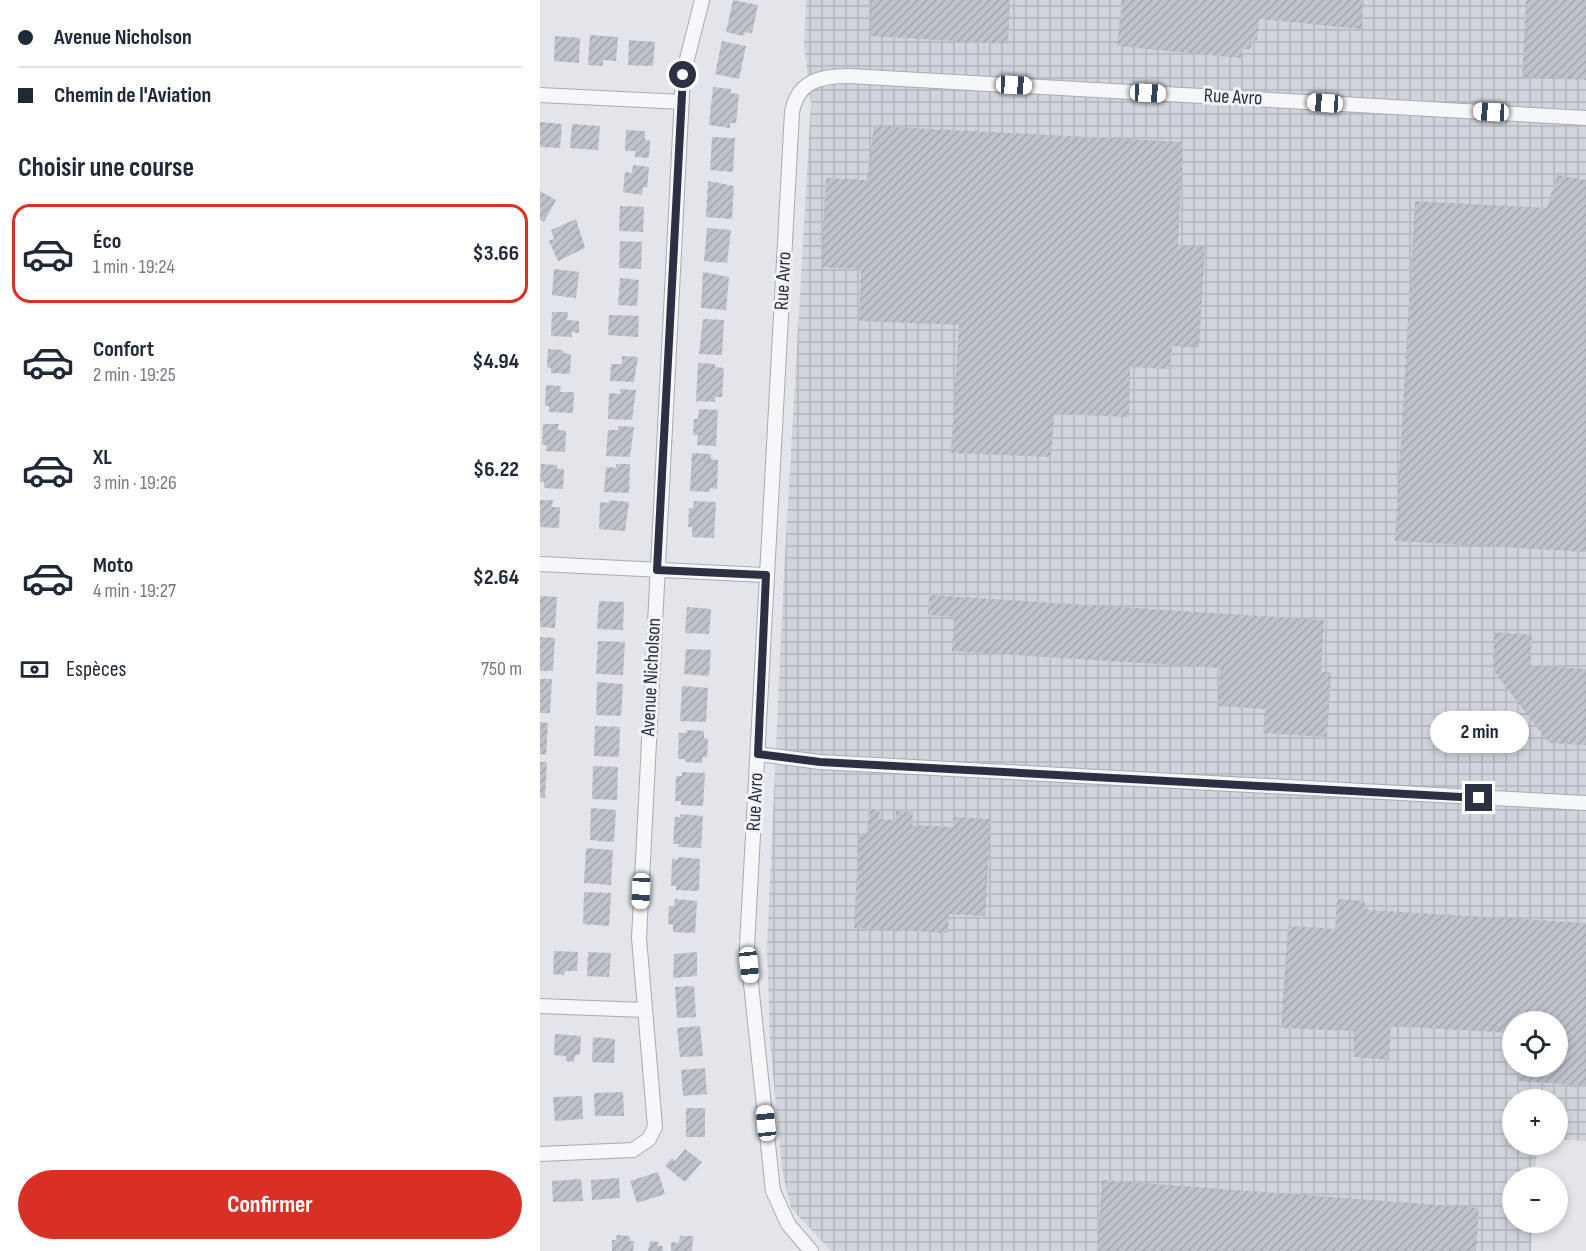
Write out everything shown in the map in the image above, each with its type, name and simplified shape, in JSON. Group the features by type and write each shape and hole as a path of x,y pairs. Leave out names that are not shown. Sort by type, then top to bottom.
{"street":[{"name":"Avenue Nicholson","path":"540,1154 633,1150 649,1139 655,1127 639,938 683,75 702,0"},
{"name":"Rue Avro","path":"811,1251 788,1224 773,1191 747,946 792,112 798,93 812,81 849,76 1586,118"},
{"path":"540,95 682,102"},
{"path":"540,564 766,575"},
{"path":"758,754 820,762 1586,804"},
{"path":"540,1006 644,1010"}],"shaded area":[{"path":"806,0 1586,0 1586,1141 1568,1140 1568,1089 1502,1089 1502,1155 1536,1155 1536,1167 1502,1167 1502,1233 1532,1233 1531,1251 831,1251 791,1208 782,1170 770,1041 767,946 784,572 811,104 804,45"}],"building":[{"path":"733,0 758,5 752,33 745,32 744,36 726,32"},
{"path":"871,0 1010,0 1008,44 869,36"},
{"path":"1122,0 1364,0 1361,29 1259,19 1257,40 1252,40 1251,49 1242,49 1241,58 1117,46"},
{"path":"1526,0 1586,0 1586,80 1522,77"},
{"path":"590,35 618,37 616,61 603,60 603,66 588,65"},
{"path":"555,36 580,38 579,63 554,61"},
{"path":"629,40 655,42 653,66 628,65"},
{"path":"722,41 746,46 739,79 715,74"},
{"path":"713,87 731,89 731,93 739,94 736,123 730,123 730,128 709,125"},
{"path":"540,122 562,124 560,148 540,147"},
{"path":"572,124 600,126 598,150 570,148"},
{"path":"874,126 1183,142 1178,245 1205,247 1199,348 1172,346 1170,369 1130,367 1129,417 1054,414 1051,457 951,453 959,325 859,321 861,269 821,267 826,178 867,180"},
{"path":"626,130 645,131 645,140 650,140 649,158 635,157 635,151 625,151"},
{"path":"712,137 735,138 733,172 710,170"},
{"path":"633,165 649,167 647,188 643,187 642,195 623,192 625,172 632,173"},
{"path":"1557,175 1586,180 1586,552 1395,541 1415,201 1547,208"},
{"path":"708,181 734,186 732,219 706,217"},
{"path":"540,191 556,200 544,222 540,220"},
{"path":"620,206 644,207 643,232 619,231"},
{"path":"576,219 585,248 558,261 549,241 554,239 551,230"},
{"path":"707,228 731,230 727,263 704,261"},
{"path":"620,241 642,242 641,269 619,268"},
{"path":"554,269 579,272 576,298 552,295"},
{"path":"703,272 729,277 726,310 701,308"},
{"path":"620,278 639,280 637,306 618,305"},
{"path":"552,312 568,312 567,320 579,321 579,333 572,332 572,337 551,336"},
{"path":"609,315 639,316 638,337 608,335"},
{"path":"703,319 724,320 722,355 699,354"},
{"path":"548,349 563,350 563,353 571,354 570,374 551,373 551,368 547,367"},
{"path":"622,356 638,357 634,382 610,381 611,364 622,364"},
{"path":"698,363 715,364 715,367 724,368 722,397 715,397 715,402 696,401"},
{"path":"546,385 561,386 560,392 574,392 573,413 549,412 549,406 545,406"},
{"path":"620,389 636,390 632,420 608,419 609,393 620,394"},
{"path":"699,409 718,410 716,446 697,445 698,435 693,435 694,419 698,419"},
{"path":"543,424 559,424 558,430 566,431 565,452 546,451 547,445 542,445"},
{"path":"618,426 634,427 630,457 606,456 608,430 618,430"},
{"path":"692,453 711,454 711,459 718,460 717,489 710,488 709,492 690,491"},
{"path":"541,464 557,465 557,469 564,469 563,489 544,488 544,482 540,482"},
{"path":"616,464 630,464 629,493 604,492 606,467 616,468"},
{"path":"540,500 553,500 552,507 560,507 559,528 540,527"},
{"path":"609,500 629,502 625,531 599,529 600,502 609,503"},
{"path":"694,501 716,502 714,538 692,537 692,527 688,527 689,508 693,508"},
{"path":"929,595 1324,620 1321,672 1331,672 1327,737 1263,733 1265,709 1218,706 1220,668 952,651 954,617 928,615"},
{"path":"540,596 557,597 555,628 540,627"},
{"path":"599,601 624,602 623,630 597,629"},
{"path":"687,607 711,609 709,634 685,633"},
{"path":"1494,632 1532,635 1530,665 1586,669 1586,745 1549,743 1493,670"},
{"path":"540,637 555,638 553,671 540,671"},
{"path":"598,641 625,642 623,675 596,674"},
{"path":"686,649 711,650 709,676 684,674"},
{"path":"540,679 552,679 550,713 540,713"},
{"path":"597,682 623,684 621,716 596,715"},
{"path":"682,686 708,688 706,722 680,721"},
{"path":"540,722 548,723 546,755 540,754"},
{"path":"595,726 620,727 619,757 594,756"},
{"path":"687,730 704,731 704,738 708,739 707,757 703,757 702,763 685,762 685,759 678,759 679,733 686,733"},
{"path":"540,762 547,762 545,798 540,797"},
{"path":"593,766 618,767 617,800 592,799"},
{"path":"682,772 705,773 703,806 681,805 681,801 675,801 676,776 682,776"},
{"path":"591,808 616,810 614,842 590,840"},
{"path":"869,809 880,809 879,819 896,820 896,811 913,812 912,825 953,827 953,817 991,819 985,916 949,914 948,933 854,928 859,833 867,834"},
{"path":"680,814 703,816 701,848 678,847 679,844 673,844 675,817 680,817"},
{"path":"586,848 613,850 611,885 584,883"},
{"path":"678,857 700,859 699,891 676,890 676,886 671,886 672,859 678,860"},
{"path":"584,892 611,893 609,926 583,924"},
{"path":"675,899 697,901 695,933 673,932 673,925 668,924 669,906 674,906"},
{"path":"1337,899 1364,901 1368,910 1586,923 1586,1086 1519,1081 1519,1077 1568,1077 1568,1011 1502,1011 1502,1032 1391,1026 1389,1060 1354,1057 1353,1031 1281,1028 1288,926 1335,929"},
{"path":"554,951 578,952 577,971 565,971 564,975 553,974"},
{"path":"588,952 611,953 609,977 587,976"},
{"path":"697,952 697,976 673,978 674,954"},
{"path":"694,986 696,1017 677,1018 675,987"},
{"path":"700,1026 703,1056 680,1057 677,1028"},
{"path":"555,1034 581,1036 580,1055 575,1055 574,1062 566,1061 566,1056 554,1055"},
{"path":"593,1037 615,1039 614,1063 592,1062"},
{"path":"705,1068 707,1094 683,1096 681,1070"},
{"path":"623,1092 624,1116 595,1116 594,1093"},
{"path":"582,1096 583,1119 555,1121 553,1097"},
{"path":"686,1108 705,1108 705,1137 686,1137"},
{"path":"685,1149 702,1162 685,1182 665,1166 672,1158 675,1161"},
{"path":"658,1172 665,1194 637,1203 630,1181"},
{"path":"619,1178 620,1198 592,1200 591,1180"},
{"path":"581,1179 583,1201 553,1202 552,1181"},
{"path":"1102,1180 1479,1208 1476,1251 1097,1251"},
{"path":"617,1235 630,1236 630,1241 634,1241 633,1251 612,1251 612,1240 616,1240"},
{"path":"680,1236 693,1236 692,1251 671,1251 671,1242 679,1243"},
{"path":"650,1241 659,1242 658,1246 663,1246 663,1251 648,1251"}],"route":[{"path":"683,75 657,570 766,575 758,754 820,762 1479,798"}]}
